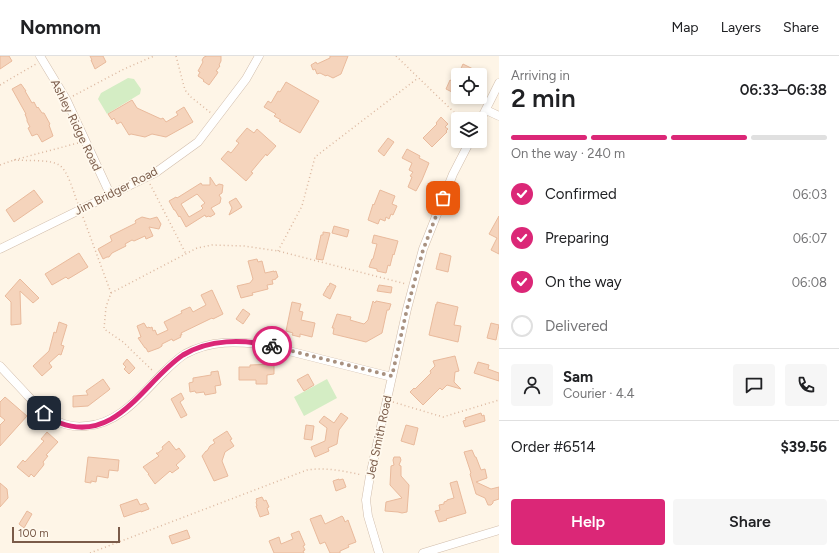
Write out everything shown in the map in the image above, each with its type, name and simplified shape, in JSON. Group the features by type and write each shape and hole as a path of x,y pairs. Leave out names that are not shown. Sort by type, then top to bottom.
{"street":[{"name":"Jim Bridger Road","path":"0,249 155,173 198,142 246,79 259,56"},
{"name":"Ashley Ridge Road","path":"42,58 66,100 110,194"},
{"path":"499,83 486,110 499,116"},
{"name":"Jed Smith Road","path":"379,553 368,516 366,500 386,400 407,309 423,250 453,174 466,148"},
{"path":"0,366 44,413 60,422 78,427 95,426 112,419 127,408 179,358 208,344 249,342 392,376"},
{"path":"423,553 499,530"}],"path":[{"path":"66,100 124,69 154,56"},
{"path":"176,56 185,90 192,98 217,117"},
{"path":"396,56 454,112"},
{"path":"0,84 42,58"},
{"path":"278,251 302,206 316,157 418,78"},
{"path":"0,165 86,141"},
{"path":"146,177 186,254"},
{"path":"159,376 123,342 104,329 106,307 111,293 197,248 212,245 244,246 278,251 406,284"},
{"path":"386,400 444,417 499,400"},
{"path":"90,553 206,510 307,470 330,469 370,476"}],"green space":[{"path":"128,78 134,79 141,89 140,94 107,114 98,99 101,93"},
{"path":"327,379 337,398 304,416 294,397"}],"building":[{"path":"0,56 9,56 12,61 0,69"},
{"path":"90,56 103,56 106,62 95,69"},
{"path":"207,56 221,56 220,66 216,71 218,72 209,85 198,76 200,72 198,71 203,62 202,60"},
{"path":"330,56 348,56 341,74 333,78 320,73 317,74 311,65 330,58"},
{"path":"463,64 471,68 461,68"},
{"path":"450,80 451,80 451,92 446,89"},
{"path":"286,82 319,101 300,133 279,121 281,120 274,116 276,114 264,107 268,101 271,103 278,91 280,92"},
{"path":"21,84 32,103 34,102 37,108 38,107 42,113 44,113 50,124 49,125 53,136 42,142 37,134 32,136 28,128 30,127 26,114 12,89"},
{"path":"132,100 137,108 161,119 163,118 166,122 178,115 176,112 184,107 193,122 166,137 152,134 145,137 131,134 129,135 121,122 117,124 114,118 112,120 108,114"},
{"path":"441,117 448,124 445,127 448,129 446,131 447,132 432,147 423,138 437,124 436,123"},
{"path":"247,128 254,133 257,129 276,146 267,156 266,154 251,172 253,173 246,181 221,159 228,151 231,153 239,143 236,141"},
{"path":"388,138 394,142 384,156 378,151"},
{"path":"407,149 429,163 416,191 408,187 412,177 410,176 413,172 409,170 412,163 402,158"},
{"path":"210,177 216,186 219,184 223,185 222,193 219,195 221,198 220,203 211,208 215,214 210,217 206,217 205,215 186,227 169,201 176,197 177,198 201,183 202,185 210,185","holes":["197,194 205,203 201,206 203,208 201,210 189,217 181,204"]},
{"path":"34,190 43,202 14,222 6,210"},
{"path":"380,190 395,196 392,204 397,206 393,215 391,214 389,219 386,217 385,221 380,219 378,224 368,220 373,204 374,205"},
{"path":"236,198 242,207 229,215 232,208 229,202"},
{"path":"499,216 499,254 491,250 497,238 489,234"},
{"path":"142,217 150,219 157,217 161,224 159,229 149,227 153,236 146,239 145,236 134,241 132,240 125,244 126,246 112,253 109,257 103,259 98,249 112,241 110,236 136,223 136,220"},
{"path":"334,226 349,230 347,237 332,233"},
{"path":"323,232 330,233 323,260 316,259"},
{"path":"374,235 398,241 390,266 388,265 386,273 369,267 377,244 372,243"},
{"path":"79,253 88,267 68,279 66,277 52,285 45,274"},
{"path":"440,253 451,256 448,272 436,269"},
{"path":"257,259 258,262 262,261 265,273 276,271 278,277 272,280 273,284 267,285 268,289 252,293 253,295 241,298 237,286 250,283 253,279 248,261"},
{"path":"20,279 39,298 33,303 20,291 21,324 11,325 11,302 5,296"},
{"path":"330,283 336,286 330,299 323,295"},
{"path":"379,285 392,287 391,293 377,291"},
{"path":"212,290 223,314 181,333 181,337 173,341 172,339 162,344 159,348 148,352 138,338 141,337 137,326 144,323 147,328 152,327 153,331 155,330 157,335 168,330 164,322 190,307 193,312 206,305 201,295"},
{"path":"373,301 375,303 376,301 391,304 389,310 387,310 382,333 366,342 333,334 334,328 332,328 337,314 351,317 350,320 364,324 368,320"},
{"path":"292,302 301,304 299,311 303,312 301,320 315,323 312,337 300,334 300,337 292,335 293,333 286,331"},
{"path":"437,302 458,307 454,325 461,326 458,342 429,335"},
{"path":"243,309 250,314 243,324 236,319"},
{"path":"59,322 67,325 61,345 64,346 61,355 59,354 49,363 52,367 42,376 33,366 49,351 54,332 56,333"},
{"path":"491,323 499,325 496,340 487,338"},
{"path":"455,356 459,371 455,372 454,382 461,389 447,385 442,390 440,388 423,405 410,392 431,373 430,371 435,366 433,361"},
{"path":"127,359 135,368 129,374 124,369 126,367 123,364"},
{"path":"478,362 489,365 488,369 499,373 499,381 474,373"},
{"path":"274,364 274,374 267,375 267,384 256,384 256,380 239,380 239,367"},
{"path":"218,371 221,385 215,386 216,393 205,395 204,392 190,392 189,383 193,382 193,378 211,375 211,372"},
{"path":"308,374 314,385 304,391 297,380"},
{"path":"103,379 110,389 109,390 88,406 73,407 73,396 88,395 86,391"},
{"path":"181,393 184,399 180,402 187,415 181,418 171,399"},
{"path":"5,397 27,416 0,446 0,425 5,420 0,416 0,402"},
{"path":"341,413 348,418 339,430 337,444 328,448 329,451 315,457 311,447 325,441 327,428 319,422 324,416 334,423"},
{"path":"481,413 482,416 484,415 485,421 465,427 463,421 466,420 465,418"},
{"path":"306,425 314,426 312,440 304,439"},
{"path":"406,425 418,428 414,445 401,441"},
{"path":"227,431 234,446 225,452 222,461 228,476 214,481 202,456 210,446 215,443 213,440"},
{"path":"47,432 58,442 46,455 48,456 43,462 43,466 34,477 31,474 29,477 17,467 23,460 25,462 44,441 41,439"},
{"path":"169,441 176,450 179,448 185,457 176,465 179,468 172,473 170,471 155,484 143,467 159,456 156,453 163,449 162,447"},
{"path":"472,450 481,470 485,469 487,478 476,482 491,489 499,487 499,499 493,501 491,505 488,505 485,498 476,494 464,452"},
{"path":"88,457 119,460 118,471 109,470 108,478 97,476 96,482 85,482"},
{"path":"394,457 400,457 401,460 399,465 401,466 401,476 409,485 407,512 402,513 385,511 386,502 402,498 390,485 391,466 394,465"},
{"path":"343,479 346,487 336,491 333,481"},
{"path":"457,481 466,513 439,522 435,511 440,510 439,505 444,504 447,500 454,498 450,483"},
{"path":"0,483 7,489 8,498 0,507"},
{"path":"262,497 264,501 266,500 269,507 267,508 269,514 260,517 256,506 256,499"},
{"path":"137,499 140,505 146,503 149,509 124,517 120,505"},
{"path":"27,511 32,514 24,528 19,524"},
{"path":"321,515 325,524 342,516 345,522 348,520 356,542 348,545 349,547 340,551 340,553 330,553 325,542 320,544 310,519"},
{"path":"187,530 190,538 172,544 169,536"},
{"path":"299,531 305,545 303,546 305,550 303,551 304,553 274,553 269,541 279,537 281,544 293,539 291,534"}],"way so far":[{"path":"272,346 392,376 407,309 423,250 443,198"}],"route":[{"path":"44,413 60,422 78,427 95,426 112,419 127,408 175,362 195,349 208,344 228,342 249,342 272,346"}]}
